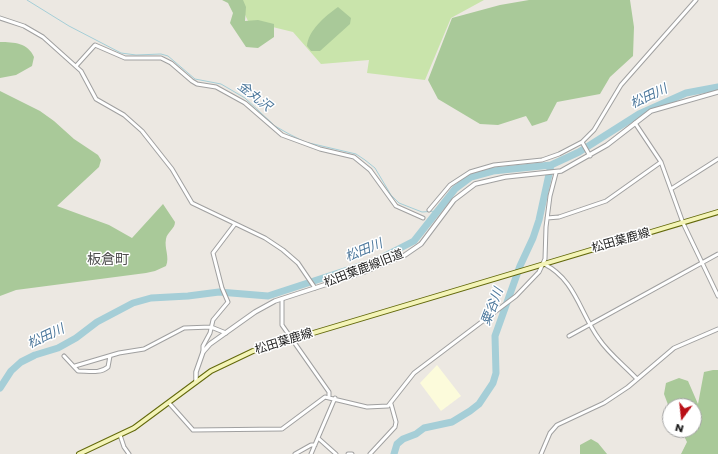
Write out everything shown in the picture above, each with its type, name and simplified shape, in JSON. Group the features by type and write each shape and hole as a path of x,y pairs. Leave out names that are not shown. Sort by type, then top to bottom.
{"main road":[{"name":"松田葉鹿線","path":"79,454 141,424 211,371 240,356 292,339 718,212"}],"street":[{"path":"429,210 451,185 470,172 494,165 542,160 583,143 594,130 621,85 696,0"},
{"path":"0,18 19,23 34,31 51,43 76,66 88,81 96,99 124,115 142,131 172,169 192,203 265,238 284,250 302,268 315,288"},
{"path":"76,66 95,45 125,58 161,58 171,63 197,84 216,87 245,103 273,129 286,137 305,145 347,155 360,160 370,170 396,206 423,218"},
{"path":"169,403 193,430 282,429 319,400 329,396 367,407 384,407 391,404 414,373 512,299 529,284 544,264 547,218 555,173 589,155 651,111 718,92"},
{"path":"636,123 661,162 683,223 718,296"},
{"path":"583,143 589,155"},
{"path":"671,189 718,159"},
{"path":"547,218 559,217 606,201 661,162"},
{"name":"松田葉鹿線旧道","path":"203,352 255,312 282,299 382,266 411,251 427,237 454,200 475,184 504,177 555,173"},
{"path":"196,382 196,372 214,318 228,302 222,288 213,253 235,224"},
{"path":"569,336 588,324 718,254"},
{"path":"544,264 549,266 573,289 588,324 600,341 637,379"},
{"path":"282,299 282,326 328,392 329,396"},
{"path":"75,366 110,356 144,349 184,328 211,327 226,333"},
{"path":"541,454 550,433 556,425 604,403 637,379 674,348 718,330"},
{"path":"64,356 78,370 102,371 108,367 110,356"},
{"path":"311,454 335,398"},
{"path":"370,454 395,427 396,422 391,404"},
{"path":"120,435 124,447 129,454"},
{"path":"318,438 336,454"},
{"path":"295,454 311,444 315,445"}],"shaded area":[{"path":"437,365 461,396 441,411 420,383"}],"green space":[{"path":"222,0 243,0 246,7 245,21 258,20 274,24 274,37 258,48 246,47 230,23 233,13 228,3"},
{"path":"238,0 484,0 451,18 425,80 367,73 369,60 321,64 293,32 248,21"},
{"path":"529,0 630,0 634,27 633,56 610,77 600,94 557,102 547,121 532,126 526,116 498,125 480,124 438,99 428,80 452,18 500,5"},
{"path":"338,7 351,18 350,24 320,51 311,51 307,46 310,35 323,19"},
{"path":"0,42 20,44 28,49 34,57 32,66 16,75 0,78"},
{"path":"0,91 40,111 74,139 98,155 101,160 99,167 57,206 109,225 132,238 163,204 175,222 174,227 166,239 166,266 146,273 16,290 0,296"},
{"path":"718,370 718,454 681,454 687,442 685,438 702,438 702,398 699,398 704,372"},
{"path":"679,378 688,381 695,398 666,398 664,394 666,383"},
{"path":"591,439 598,443 607,454 580,454 580,445"}],"waterway":[{"name":"金丸沢","path":"27,0 69,26 121,53 136,55 161,54 168,56 195,79 221,84 245,98 275,126 289,134 305,142 356,154 375,168 391,195 399,203 422,212 437,211"},
{"name":"松田川","path":"0,388 11,371 21,362 35,355 58,348 76,338 97,322 133,303 151,298 188,296 219,292 268,296 375,261 414,241 455,189 471,177 493,171 551,165 579,152 639,114 686,93 718,87"},
{"name":"粟谷川","path":"394,454 397,444 403,439 416,434 424,428 452,422 470,411 479,404 493,383 496,373 495,336 520,266 533,238 539,220 551,165"}],"district":[{"name":"板倉町","path":"108,260"}]}
